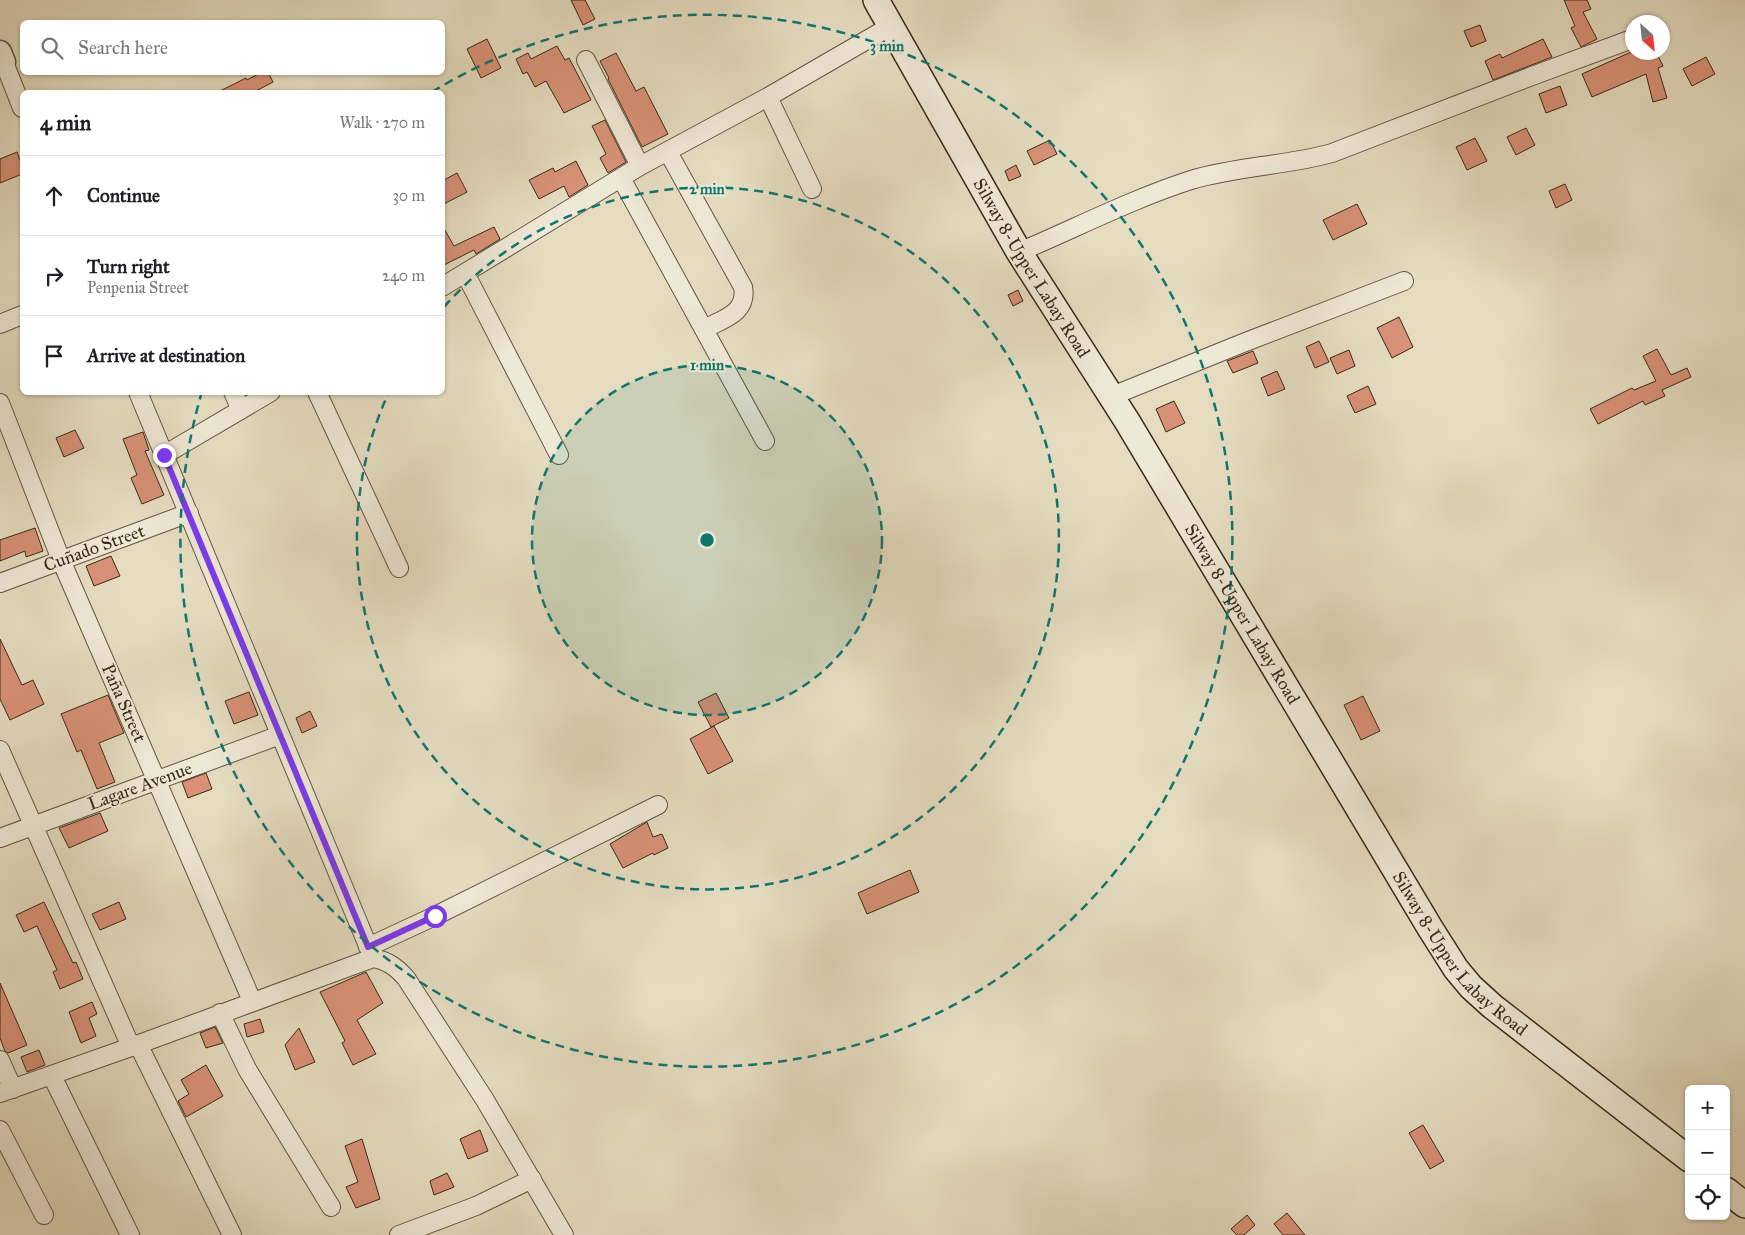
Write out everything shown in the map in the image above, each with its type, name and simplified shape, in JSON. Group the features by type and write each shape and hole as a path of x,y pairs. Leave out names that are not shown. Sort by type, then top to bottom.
{"main road":[{"name":"Silway 8-Upper Labay Road","path":"876,0 1019,252 1112,396 1456,969 1471,987 1492,1006 1685,1157"},
{"path":"1730,1193 1745,1205"}],"street":[{"path":"445,285 640,166 768,97 891,26"},
{"path":"1019,252 1146,196 1190,180 1218,173 1310,159 1332,153 1625,42"},
{"path":"1,60 20,103"},
{"path":"586,60 640,166"},
{"path":"768,97 812,189"},
{"path":"668,152 743,287 744,294 741,307 704,330"},
{"path":"621,178 765,442"},
{"path":"465,273 558,455"},
{"path":"1112,396 1404,281"},
{"path":"0,324 20,316"},
{"path":"139,395 371,952 394,966 406,978 484,1100 564,1235"},
{"path":"234,395 241,410"},
{"path":"164,455 266,395"},
{"path":"318,395 399,568"},
{"name":"Paña Street","path":"0,403 61,560 252,1001"},
{"name":"Cuñado Street","path":"0,583 188,513"},
{"name":"Lagare Avenue","path":"0,838 280,735"},
{"path":"0,750 33,826 135,1046 232,1235"},
{"path":"0,1060 7,1091 135,1046 252,1001 371,952 435,916 658,805"},
{"path":"220,1013 247,1069 331,1207"},
{"path":"52,1076 130,1235"},
{"path":"0,1130 44,1215"},
{"path":"399,1235 476,1206 532,1179"}],"building":[{"path":"571,0 585,0 595,19 583,25"},
{"path":"1564,0 1587,0 1591,9 1583,12 1597,39 1581,47 1571,28 1575,26"},
{"path":"1480,25 1486,41 1471,47 1464,31"},
{"path":"487,39 501,68 481,78 467,49"},
{"path":"1543,39 1552,57 1493,80 1485,61 1500,54 1502,58"},
{"path":"557,46 565,60 569,58 591,100 564,113 546,81 535,87 527,72 523,74 516,59 528,53 531,59"},
{"path":"616,53 636,91 644,87 668,134 642,147 600,61"},
{"path":"1625,55 1625,60 1660,60 1663,66 1658,68 1667,98 1653,102 1646,74 1592,97 1582,74"},
{"path":"1706,57 1715,74 1692,86 1683,69"},
{"path":"256,75 270,75 273,82 258,90 222,90 246,78 247,80"},
{"path":"1560,86 1567,105 1546,113 1539,94"},
{"path":"605,120 626,162 608,173 600,158 606,154 592,126"},
{"path":"1526,128 1535,145 1516,155 1507,137"},
{"path":"1475,138 1487,161 1467,170 1456,147"},
{"path":"1050,140 1057,154 1034,165 1027,151"},
{"path":"17,152 20,160 20,175 0,183 0,159"},
{"path":"576,161 588,185 569,197 564,186 539,199 529,180 553,168 555,172"},
{"path":"1016,165 1021,176 1009,181 1005,171"},
{"path":"457,173 467,192 445,203 445,179"},
{"path":"1565,184 1572,200 1556,208 1549,191"},
{"path":"1357,204 1367,224 1333,240 1323,220"},
{"path":"494,227 500,239 476,254 474,250 445,264 445,230 454,246"},
{"path":"1018,290 1023,301 1013,306 1008,295"},
{"path":"1399,317 1413,347 1392,358 1377,328"},
{"path":"1319,341 1329,362 1315,368 1306,347"},
{"path":"1657,349 1671,375 1687,368 1691,377 1662,390 1665,396 1645,405 1643,401 1598,424 1590,409 1632,388 1634,390 1656,381 1643,356"},
{"path":"1349,350 1355,366 1337,374 1330,358"},
{"path":"1253,351 1258,363 1233,373 1227,361"},
{"path":"1277,371 1285,389 1268,396 1261,378"},
{"path":"1368,386 1376,404 1355,413 1347,396"},
{"path":"1174,401 1185,423 1166,432 1156,409"},
{"path":"75,430 84,448 64,457 56,438"},
{"path":"143,432 149,450 145,451 164,495 142,504 131,478 137,475 123,439"},
{"path":"35,528 43,551 26,557 25,551 0,561 0,540"},
{"path":"111,556 120,576 94,586 86,566"},
{"path":"0,639 22,685 33,680 44,704 10,720 0,699"},
{"path":"249,692 258,715 234,724 225,701"},
{"path":"716,693 729,718 711,727 698,702"},
{"path":"108,695 124,733 99,743 115,782 97,789 81,750 77,752 61,714"},
{"path":"1363,696 1380,731 1361,740 1344,705"},
{"path":"310,711 317,726 302,733 296,718"},
{"path":"714,726 733,761 708,774 690,739"},
{"path":"206,773 212,789 188,798 182,782"},
{"path":"100,813 108,831 69,848 59,828"},
{"path":"647,822 653,837 662,834 668,848 654,855 653,853 623,868 610,844"},
{"path":"910,870 919,892 867,914 858,893"},
{"path":"44,902 73,963 76,962 83,979 60,989 53,972 57,970 37,926 24,932 16,915"},
{"path":"119,902 126,919 100,930 92,914"},
{"path":"366,972 383,1003 357,1020 376,1054 353,1065 342,1043 345,1041 320,992"},
{"path":"0,983 27,1045 8,1053 5,1051 0,1038"},
{"path":"92,1002 97,1014 89,1018 96,1036 81,1043 69,1012"},
{"path":"260,1019 264,1032 247,1037 244,1024"},
{"path":"215,1027 223,1043 206,1048 200,1033"},
{"path":"299,1028 315,1062 295,1070 285,1045"},
{"path":"39,1050 45,1065 27,1072 21,1057"},
{"path":"206,1065 223,1096 186,1117 178,1101 189,1094 181,1080"},
{"path":"1423,1125 1444,1161 1430,1169 1409,1133"},
{"path":"480,1130 488,1151 468,1159 460,1139"},
{"path":"362,1139 380,1199 356,1208 346,1187 358,1182 345,1146"},
{"path":"447,1173 454,1187 434,1195 430,1181"},
{"path":"1287,1213 1305,1235 1283,1235 1274,1224"},
{"path":"1247,1215 1255,1225 1244,1235 1237,1235 1231,1229"}],"route":[{"path":"164,455 368,947 435,916"}]}
